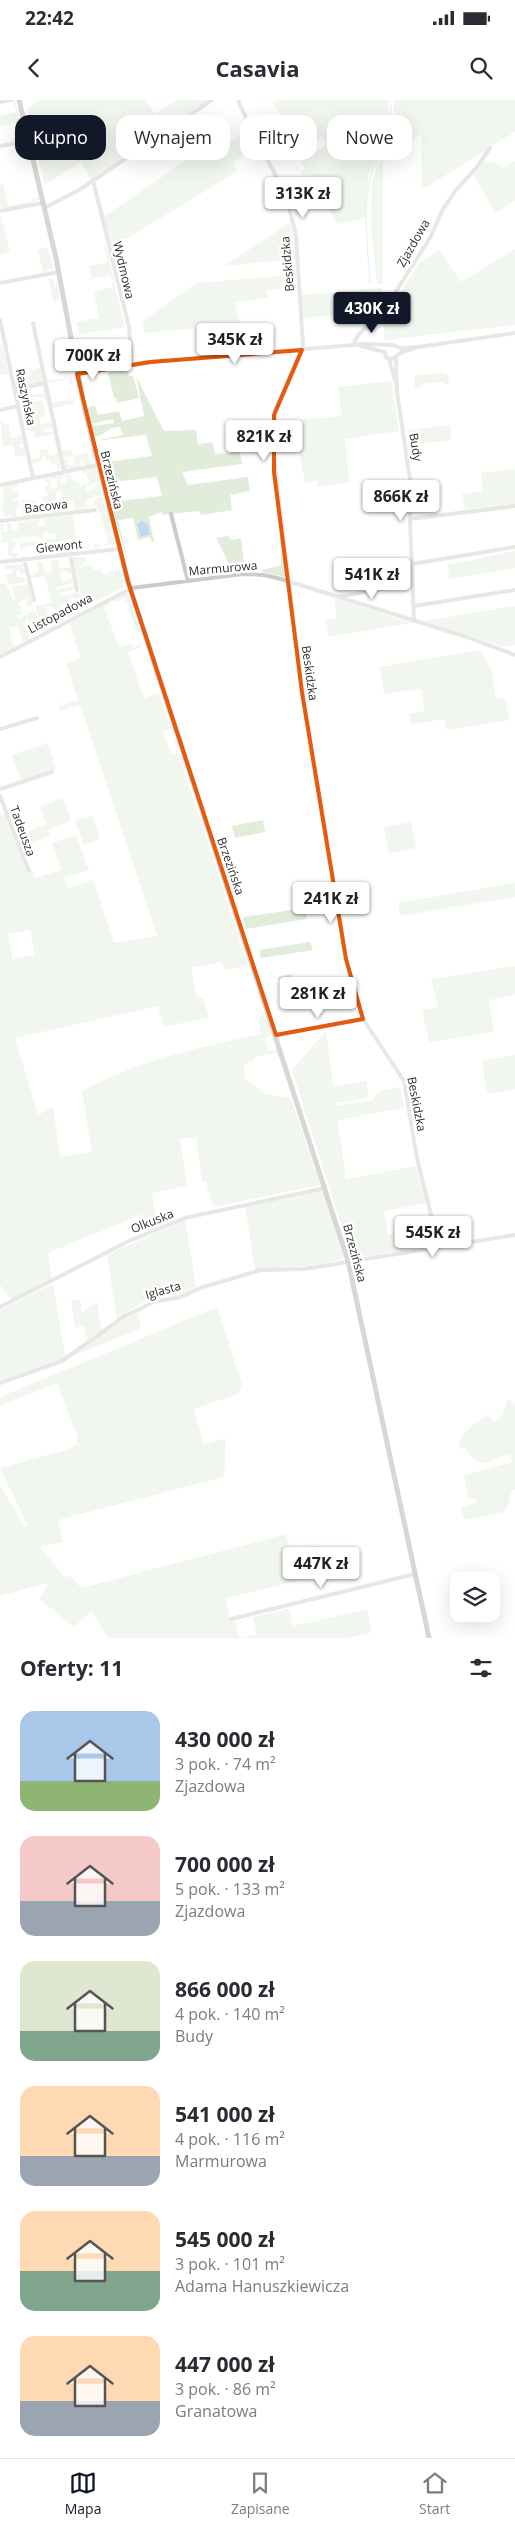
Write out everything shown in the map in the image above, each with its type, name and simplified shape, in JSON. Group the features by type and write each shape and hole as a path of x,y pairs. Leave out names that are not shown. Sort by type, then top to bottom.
{"main road":[{"name":"Brzezińska","path":"19,100 23,115"},
{"name":"Brzezińska","path":"34,160 59,272 77,374 130,588 348,1261 429,1638"}],"street":[{"path":"0,102 11,100"},
{"path":"0,211 44,205 93,180 212,100"},
{"name":"Beskidzka","path":"238,100 248,124 276,173 293,220 303,338 302,350 275,411 273,424 275,482 302,692 344,950 353,990 363,1019 404,1081 417,1158 439,1247"},
{"path":"0,146 15,144"},
{"name":"Zjazdowa","path":"352,346 359,334 386,307 430,238 443,209 490,148"},
{"name":"Wydmowa","path":"93,180 130,333 132,364"},
{"path":"0,283 59,272"},
{"name":"Raszyńska","path":"0,320 2,343 33,478"},
{"path":"33,323 64,472"},
{"path":"361,346 369,343 397,347 418,347 515,333"},
{"path":"384,352 388,345"},
{"path":"77,374 132,364 352,346 361,346 384,352 389,359 418,347"},
{"path":"397,347 397,356"},
{"name":"Budy","path":"396,382 397,356"},
{"name":"Budy","path":"389,359 396,382 411,486 410,519 414,621"},
{"path":"14,390 45,383"},
{"path":"0,410 18,406"},
{"path":"0,485 98,465"},
{"path":"410,519 515,506"},
{"name":"Bacowa","path":"0,521 95,510"},
{"path":"171,514 188,581"},
{"path":"412,564 515,547"},
{"name":"Giewont","path":"0,562 119,549"},
{"path":"70,554 77,590"},
{"path":"24,559 34,600"},
{"name":"Marmurowa","path":"130,588 251,574 268,576 482,642 515,655"},
{"path":"338,597 413,583"},
{"name":"Listopadowa","path":"0,657 130,588"},
{"path":"414,606 515,590"},
{"path":"0,730 37,718"},
{"path":"0,789 52,772"},
{"name":"Tadeusza","path":"0,796 29,871"},
{"path":"276,1035 363,1019"},
{"name":"Olkuska","path":"0,1307 129,1241 185,1218 325,1188"},
{"name":"Iglasta","path":"0,1383 62,1361 129,1313 159,1300 181,1297 200,1288 261,1270 288,1270 515,1235"},
{"path":"231,1620 416,1574"}],"highlighted area":[{"path":"302,350 274,415 274,472 302,692 346,959 363,1019 276,1035 128,582 77,374 150,362"}],"green space":[{"path":"15,100 19,115 15,115 15,123 0,126 0,116 16,112 13,102 0,104"},
{"path":"40,100 145,100 155,114 176,100 210,100 187,115 116,115 116,160 120,160 91,179 81,162 45,185 39,160 106,160 106,115 29,115 27,108"},
{"path":"276,100 388,100 389,115 327,115 327,144 322,136 317,139 317,115 281,115 272,103"},
{"path":"393,100 515,100 515,132 422,190 421,134 412,140 412,115 395,115"},
{"path":"240,136 240,157 233,162 238,171 113,247 116,267 100,200 105,216 186,160 230,160 230,143"},
{"path":"327,144 327,160 376,160 369,173 365,218 338,224 322,200 295,217 289,200 308,186 301,172 305,169 300,162 303,160 317,160 317,151"},
{"path":"381,160 383,160 383,284 377,284 371,227 372,183"},
{"path":"484,161 497,163 503,168 515,161 515,201 495,213 473,174"},
{"path":"3,184 8,206 33,201 33,197 35,200 38,196 39,200 33,204 8,209 0,207 0,185"},
{"path":"0,214 10,252 0,255"},
{"path":"291,222 295,259 224,266"},
{"path":"46,242 54,268 43,272 37,250 47,247"},
{"path":"106,245 114,280 112,280 110,275 92,279 89,266 108,262 104,246"},
{"path":"515,249 515,325 385,340 383,319 419,263 439,250 461,282"},
{"path":"295,275 296,288 267,290 268,298 235,302 240,324 219,326 222,352 212,352 209,327 144,333 143,321 196,283"},
{"path":"47,279 53,279 56,289 57,281 64,328 59,299 54,304"},
{"path":"114,282 125,327 79,335 76,322 99,318 94,292 113,287 112,283"},
{"path":"382,288 380,310 303,318 301,295"},
{"path":"126,340 127,360 108,363 104,343"},
{"path":"2,345 9,375 0,374 0,346"},
{"path":"41,367 43,382 17,388 16,384 21,382 23,376 17,376 18,380 16,381 14,374 22,373 28,377 31,375 30,371"},
{"path":"66,367 70,381 70,370 73,384 71,384 71,389 68,379 48,383 52,402 73,400 74,404 53,408 62,451 73,449 72,453 76,455 86,453 87,450 90,465 85,466 83,461 80,461 82,467 66,470 63,464 65,464 64,460 67,460 67,463 70,465 74,465 73,458 76,457 75,455 61,458 44,371 48,381 68,377"},
{"path":"127,370 129,376 133,376 139,398 117,403 108,372"},
{"path":"444,372 448,375 449,384 444,384 443,382 421,384 421,387 415,388 414,376"},
{"path":"136,376 164,431 196,430 198,444 213,442 215,454 240,452 242,464 182,472 188,485 248,477 250,491 230,495 232,510 201,515 199,511 162,515 162,512 149,517 154,542 152,542 150,537 138,540 133,518 118,520 130,570 106,487 111,488 113,498 116,495 118,501 162,496 157,477 113,482 113,484 106,485 98,456 104,454 106,462 152,456 146,435 95,441 123,435 120,427 116,427 94,437 92,426 114,423 113,419 90,424 87,408 95,405 98,415 119,411 122,421 144,416"},
{"path":"391,381 399,431 345,439 350,482 318,487 317,481 305,483 298,447 276,452 276,422 341,416 338,387"},
{"path":"42,385 45,386 50,415 45,397 33,397 33,401 43,401 46,418 40,417 40,424 51,422 53,428 45,429 45,432 54,432 56,447 53,434 35,438 34,432 26,430 25,427 38,424 32,423 31,419 27,420 26,416 23,416 24,412 30,410 31,403 28,405 27,403 20,404 19,396 25,399 30,397 27,389 30,389 32,395 44,393"},
{"path":"0,421 5,425 8,423 11,438 21,436 22,431 25,445 19,444 21,448 25,447 28,462 26,455 15,457 13,445 3,447"},
{"path":"450,425 452,440 410,445 407,430"},
{"path":"43,449 48,449 49,456 57,454 58,449 60,471 52,473 58,470 56,464 51,464 50,460 47,461 44,456 42,457 43,461 33,464 32,459 40,458 39,452"},
{"path":"96,468 99,482 86,486 86,491 95,489 94,485 100,483 102,494 86,500 87,507 94,505 93,501 97,500 96,498 103,496 104,500 100,503 104,502 106,507 104,509 106,509 108,514 107,509 114,533 110,535 114,536 115,543 95,547 99,547 98,550 93,548 94,544 103,545 108,541 99,509 96,506 75,510 73,501 63,502 61,490 56,493 57,503 54,506 58,512 44,513 41,501 44,500 43,496 48,495 44,487 48,486 45,479 49,478 52,490 57,488 57,479 51,480 50,476 55,475 57,478 56,475 63,474 63,478 60,479 61,484 66,483 65,475 70,474 74,482 78,481 80,486 89,483 86,473 82,474 82,470"},
{"path":"515,469 515,504 465,510 462,494 483,491 481,473"},
{"path":"18,484 18,486 13,488 13,491 18,490 18,498 13,499 14,501 18,500 20,507 15,508 17,517 10,518 9,515 5,518 1,503 4,502 2,486"},
{"path":"21,499 36,501 37,506 41,506 42,515 32,516 33,505 29,508 30,516 23,516"},
{"path":"73,515 77,548 88,546 88,544 90,549 83,547 83,549 77,550 75,538 65,540 69,545 72,545 71,551 74,552 57,554 56,551 35,555 33,545 22,549 21,556 19,539 12,539 12,542 16,542 17,546 13,547 13,553 18,553 18,556 14,557 19,558 12,559 12,556 8,556 8,542 0,543 2,540 0,524 4,524 2,532 8,532 7,523 11,523 12,531 18,530 17,522 41,519 38,527 44,526 43,519","holes":["48,531 50,535 55,534 56,538 46,540 47,551 53,551 36,552 39,550 38,541 20,543 19,538 37,536 43,540 43,534"]},
{"path":"280,532 286,575 284,577 259,571 281,565"},
{"path":"228,536 232,540 241,538 245,571 233,572 216,538"},
{"path":"515,551 515,568 449,579 448,565"},
{"path":"85,557 86,560 79,568 92,565 93,570 101,569 103,574 120,569 124,587 85,607 72,558"},
{"path":"50,560 58,560 60,568 71,568 72,573 68,574 66,571 59,575 63,581 73,578 74,583 57,587 56,590 75,585 73,590 61,593 61,596 79,592 84,607 80,611 81,607 79,608 75,598 70,598 79,612 65,619 63,612 66,609 65,604 60,605 61,609 58,612 64,620 60,622 57,611 50,606 47,607 48,613 57,624 44,631 35,606 52,603 50,597 53,596 50,595 44,576 30,579 29,576 39,571 36,562 43,562 44,573 52,572"},
{"path":"22,564 25,573 21,574 19,569 16,570 17,577 25,578 26,582 11,585 8,583 6,575 12,573 12,569 5,569 5,565"},
{"path":"7,583 6,587 8,587 13,601 15,600 12,587 28,584 33,605 27,606 26,601 29,600 28,598 18,603 21,607 21,612 32,609 17,616 18,619 35,610 41,632 32,637 28,620 25,620 27,627 24,629 25,631 27,630 30,639 23,642 17,626 9,628 14,648 0,655 0,584"},
{"path":"127,592 140,631 137,634 127,601 124,601 126,598 115,602 113,600"},
{"path":"334,598 412,623 329,637 326,620 337,618"},
{"path":"108,601 109,605 104,607 119,647 128,644 134,645 129,649 140,645 139,637 142,647 128,652 144,698 159,693 171,729 163,731 171,754 178,753 248,965 225,970 221,962 191,968 197,997 203,998 209,1017 164,1027 158,1006 15,1038 38,1115 53,1107 60,1157 92,1152 82,1091 103,1080 147,1063 215,1044 261,1034 258,1017 267,1015 272,1033 265,1039 269,1051 277,1049 284,1070 277,1053 257,1056 252,1062 243,1064 246,1080 266,1094 291,1098 320,1185 213,1207 206,1182 202,1182 196,1137 180,1139 187,1186 152,1193 157,1225 146,1231 143,1214 48,1253 52,1279 11,1300 0,1285 0,815 6,813 29,872 33,872 35,878 61,870 52,843 76,835 89,870 64,878 68,888 93,880 114,943 157,936 80,705 60,711 53,688 59,706 78,700 66,663 81,658 69,622","holes":["30,930 35,955 13,959 8,934"]},
{"path":"515,606 515,645 504,647 425,621"},
{"path":"480,650 495,676 492,676 496,699 505,698 510,720 447,730 444,719 411,725 409,714 425,711 421,689 384,694 380,667"},
{"path":"48,743 56,769 21,780 12,755"},
{"path":"63,798 71,821 48,829 50,836 20,846 16,835 46,825 40,806"},
{"path":"93,816 100,839 84,845 75,820"},
{"path":"263,820 265,832 235,838 232,826"},
{"path":"411,822 416,848 389,853 384,827"},
{"path":"515,883 515,897 400,916 398,903"},
{"path":"305,908 307,919 246,929 243,917"},
{"path":"310,942 313,950 261,958 259,950"},
{"path":"515,966 515,995 489,1000 494,1032 429,1042 422,1010 438,1007 431,979"},
{"path":"293,974 285,982 293,988 300,1002 298,1003 282,986 278,977"},
{"path":"326,1031 333,1087 366,1081 369,1097 336,1103 335,1100 346,1179 416,1166 427,1203 384,1211 388,1234 433,1227 436,1243 434,1246 353,1258 351,1256 292,1070"},
{"path":"515,1055 515,1089 487,1094 482,1061"},
{"path":"400,1087 404,1108 338,1120 336,1106 372,1100 379,1091"},
{"path":"323,1190 344,1259 307,1266 255,1270 245,1206"},
{"path":"185,1220 196,1286 186,1292 144,1302 117,1320 107,1255"},
{"path":"53,1284 65,1356 59,1360 0,1381 0,1310"},
{"path":"80,1299 82,1312 97,1302 102,1330 87,1341 84,1326 75,1328 71,1301"},
{"path":"215,1308 218,1310 242,1384 238,1394 194,1409 204,1445 226,1438 224,1477 58,1520 63,1542 40,1547 65,1577 71,1576 81,1588 286,1534 290,1552 318,1545 325,1574 226,1598 231,1622 235,1621 240,1638 108,1638 91,1611 74,1627 39,1599 50,1582 0,1596 0,1486 25,1527 28,1526 0,1468 70,1449 77,1444 77,1435 57,1383 0,1406 0,1397"},
{"path":"137,1312 141,1324 139,1329 71,1357 93,1340"},
{"path":"508,1399 515,1404 515,1490 512,1490 507,1509 504,1512 464,1520 461,1507 475,1503 476,1498 468,1499 464,1475 512,1462 509,1454 488,1462 479,1463 465,1448 458,1449 459,1443 469,1429 488,1414 494,1422 502,1416"},
{"path":"289,1609 293,1626 367,1609 372,1632 348,1638 240,1638 257,1634 253,1617"}],"water":[{"path":"142,521 148,524 150,531 148,532 151,534 141,537 137,524"}],"waterway":[{"path":"370,284 366,230 368,189 372,173 389,135 391,122 390,100"},
{"path":"91,449 93,458"},
{"path":"104,471 107,483"},
{"path":"109,491 112,502"},
{"path":"130,606 138,629"},
{"path":"169,720 173,733"},
{"path":"174,738 178,747"},
{"path":"180,755 185,769"}]}
